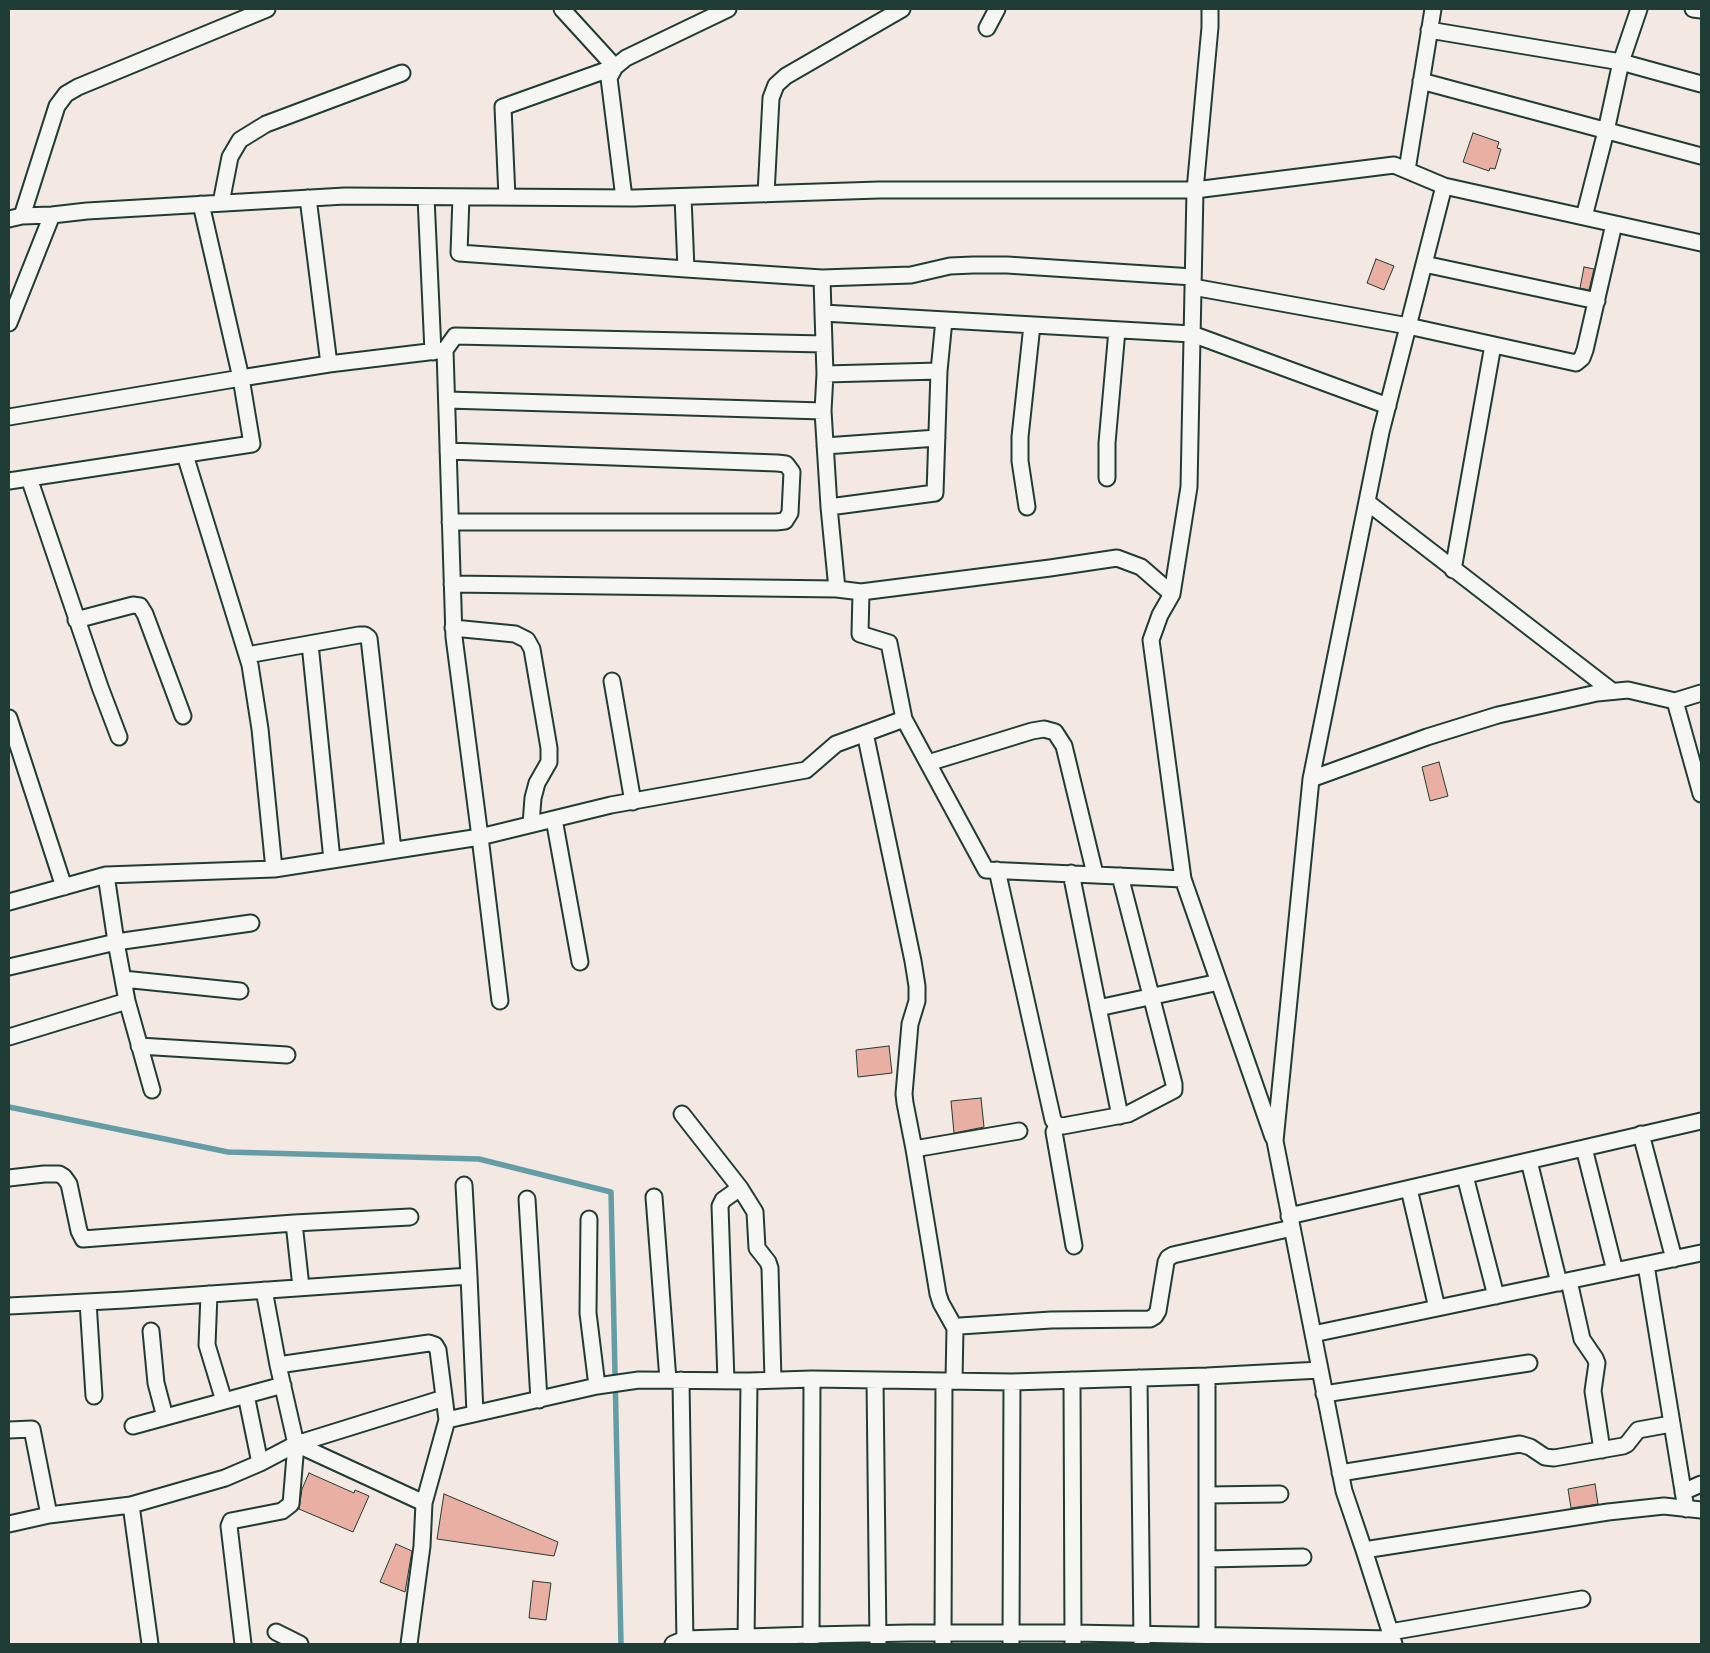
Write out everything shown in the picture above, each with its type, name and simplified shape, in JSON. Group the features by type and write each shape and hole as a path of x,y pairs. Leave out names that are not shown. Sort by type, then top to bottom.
{"street":[{"path":"267,9 78,87 66,94 57,106 16,217 345,196 624,198 879,190 1195,190 1394,164 1444,186 1701,243"},
{"path":"562,9 615,67"},
{"path":"507,198 503,107 615,67 626,58 728,9"},
{"path":"766,194 771,98 776,85 786,76 902,9"},
{"path":"987,28 997,9"},
{"path":"1210,9 1195,190 1189,487 1172,594 1160,615 1151,640 1182,878 1275,1141 1344,1491 1392,1638"},
{"path":"1407,170 1433,9"},
{"path":"1584,217 1606,132 1620,62 1639,9"},
{"path":"1693,9 1701,10"},
{"path":"1429,30 1620,62 1701,84"},
{"path":"615,67 609,78 624,198"},
{"path":"221,203 230,156 240,140 266,124 402,72"},
{"path":"1421,80 1606,132 1701,156"},
{"path":"1275,1141 1311,779 1388,406 1444,186"},
{"path":"426,197 439,351 447,400 453,628 500,1001"},
{"path":"461,197 459,253 822,278 911,275 950,266 973,265 1017,266 1193,282 1576,363 1582,358 1585,350 1614,224"},
{"path":"683,197 686,269"},
{"path":"308,198 329,364"},
{"path":"9,481 252,444 241,378 200,204"},
{"path":"9,323 52,215"},
{"path":"1424,264 1597,301"},
{"path":"822,278 825,374 823,411 828,507 837,589"},
{"path":"823,313 1192,334 1388,406"},
{"path":"828,507 935,493 944,320"},
{"path":"1027,507 1020,461 1020,437 1032,325"},
{"path":"1108,478 1107,443 1117,330"},
{"path":"9,417 329,364 439,351 455,336 824,344"},
{"path":"1453,570 1493,345"},
{"path":"825,374 940,371"},
{"path":"447,400 823,411"},
{"path":"825,446 937,438"},
{"path":"448,451 777,463 786,464 792,472 790,513 785,521 450,522"},
{"path":"185,454 250,665 260,729 274,869"},
{"path":"29,478 76,620 119,737"},
{"path":"1367,502 1612,691"},
{"path":"452,584 837,589 860,592 1117,558 1141,567 1172,594"},
{"path":"860,592 860,634 889,643 904,719 986,870 1182,878"},
{"path":"76,620 133,605 140,606 183,716"},
{"path":"453,628 515,634 527,640 532,649 550,748 549,762 536,783 531,824"},
{"path":"247,655 359,635 364,635 368,638 393,850"},
{"path":"310,644 332,860"},
{"path":"612,681 633,802"},
{"path":"1311,779 1427,736 1498,715 1597,692 1628,690 1675,701 1701,693"},
{"path":"1675,701 1701,794"},
{"path":"9,718 64,887"},
{"path":"9,902 106,875 274,869 480,837 633,802 806,770 836,744 904,719"},
{"path":"928,763 1032,731 1044,729 1055,732 1064,746 1095,874"},
{"path":"865,733 913,962 916,986 917,1001 910,1024 904,1094 938,1294 941,1303 956,1328 949,1381 942,1639"},
{"path":"554,819 580,962"},
{"path":"997,870 1053,1120 1057,1125 1063,1126 1133,1112 1174,1090 1120,876"},
{"path":"1071,873 1120,1116"},
{"path":"106,875 127,1001 152,1090"},
{"path":"9,967 116,942 251,923"},
{"path":"123,979 240,991"},
{"path":"1098,1008 1219,982"},
{"path":"9,1037 127,1001"},
{"path":"139,1046 287,1055"},
{"path":"682,1114 740,1188 755,1212 757,1248 768,1262 770,1268 773,1380"},
{"path":"956,1328 960,1326 1051,1320 1150,1319 1158,1311 1166,1262 1173,1255 1409,1189 1701,1121"},
{"path":"1057,1125 1054,1132 1074,1246"},
{"path":"914,1149 1019,1131"},
{"path":"1642,1134 1674,1259"},
{"path":"1584,1148 1615,1271"},
{"path":"1529,1161 1582,1339 1597,1363 1593,1391 1602,1450"},
{"path":"9,1178 44,1174 59,1174 64,1177 69,1184 79,1231 83,1239 294,1223 410,1217"},
{"path":"1464,1176 1496,1296"},
{"path":"464,1185 475,1413"},
{"path":"726,1381 720,1206 724,1200 740,1188"},
{"path":"1409,1189 1437,1308"},
{"path":"654,1197 674,1380 681,1643 811,1639 1338,1641 1392,1638 1582,1599"},
{"path":"527,1200 539,1400"},
{"path":"589,1219 588,1313 604,1385"},
{"path":"294,1223 301,1288"},
{"path":"1312,1334 1701,1253"},
{"path":"1646,1265 1686,1509"},
{"path":"9,1306 469,1276"},
{"path":"244,1644 229,1526 230,1520 287,1509 291,1504 296,1444 278,1365 264,1290"},
{"path":"209,1294 208,1345 224,1401"},
{"path":"88,1302 94,1396"},
{"path":"151,1331 156,1383 165,1417"},
{"path":"278,1365 429,1342 435,1345 438,1350 447,1420 424,1503 422,1546 409,1644"},
{"path":"1324,1394 1529,1363"},
{"path":"447,1420 604,1385 639,1380 749,1381 812,1379 1012,1382 1207,1376 1320,1370"},
{"path":"1207,1376 1207,1640"},
{"path":"1139,1378 1142,1639"},
{"path":"811,1639 812,1379"},
{"path":"875,1380 878,1639"},
{"path":"1072,1380 1073,1639"},
{"path":"745,1641 749,1381"},
{"path":"1011,1639 1012,1382"},
{"path":"133,1426 283,1385"},
{"path":"246,1394 260,1464"},
{"path":"9,1524 49,1515 131,1505 225,1478 260,1464 296,1444 444,1398"},
{"path":"1340,1473 1520,1444 1550,1458 1623,1446 1627,1444 1638,1430 1671,1424"},
{"path":"9,1430 32,1429 49,1515"},
{"path":"296,1444 424,1503"},
{"path":"1684,1492 1701,1484"},
{"path":"1207,1495 1280,1494"},
{"path":"131,1505 150,1644"},
{"path":"1364,1550 1608,1512 1664,1506 1701,1510"},
{"path":"1207,1559 1303,1557"},
{"path":"276,1632 300,1644"}],"building":[{"path":"1473,133 1499,142 1497,148 1501,149 1495,169 1490,168 1489,171 1463,162"},
{"path":"1376,259 1394,266 1384,290 1367,283"},
{"path":"1584,267 1594,269 1589,290 1580,288"},
{"path":"1439,762 1448,796 1430,801 1422,767"},
{"path":"889,1046 892,1073 858,1077 856,1050"},
{"path":"981,1098 984,1127 954,1133 951,1101"},
{"path":"309,1473 354,1493 355,1490 369,1496 353,1532 299,1509 302,1489"},
{"path":"1595,1484 1598,1504 1571,1508 1568,1489"},
{"path":"444,1494 558,1542 554,1556 437,1539"},
{"path":"396,1544 412,1551 405,1592 380,1582"},
{"path":"533,1581 551,1583 546,1620 529,1618"}],"waterway":[{"path":"9,1107 228,1152 479,1159 611,1192 621,1644"}]}
